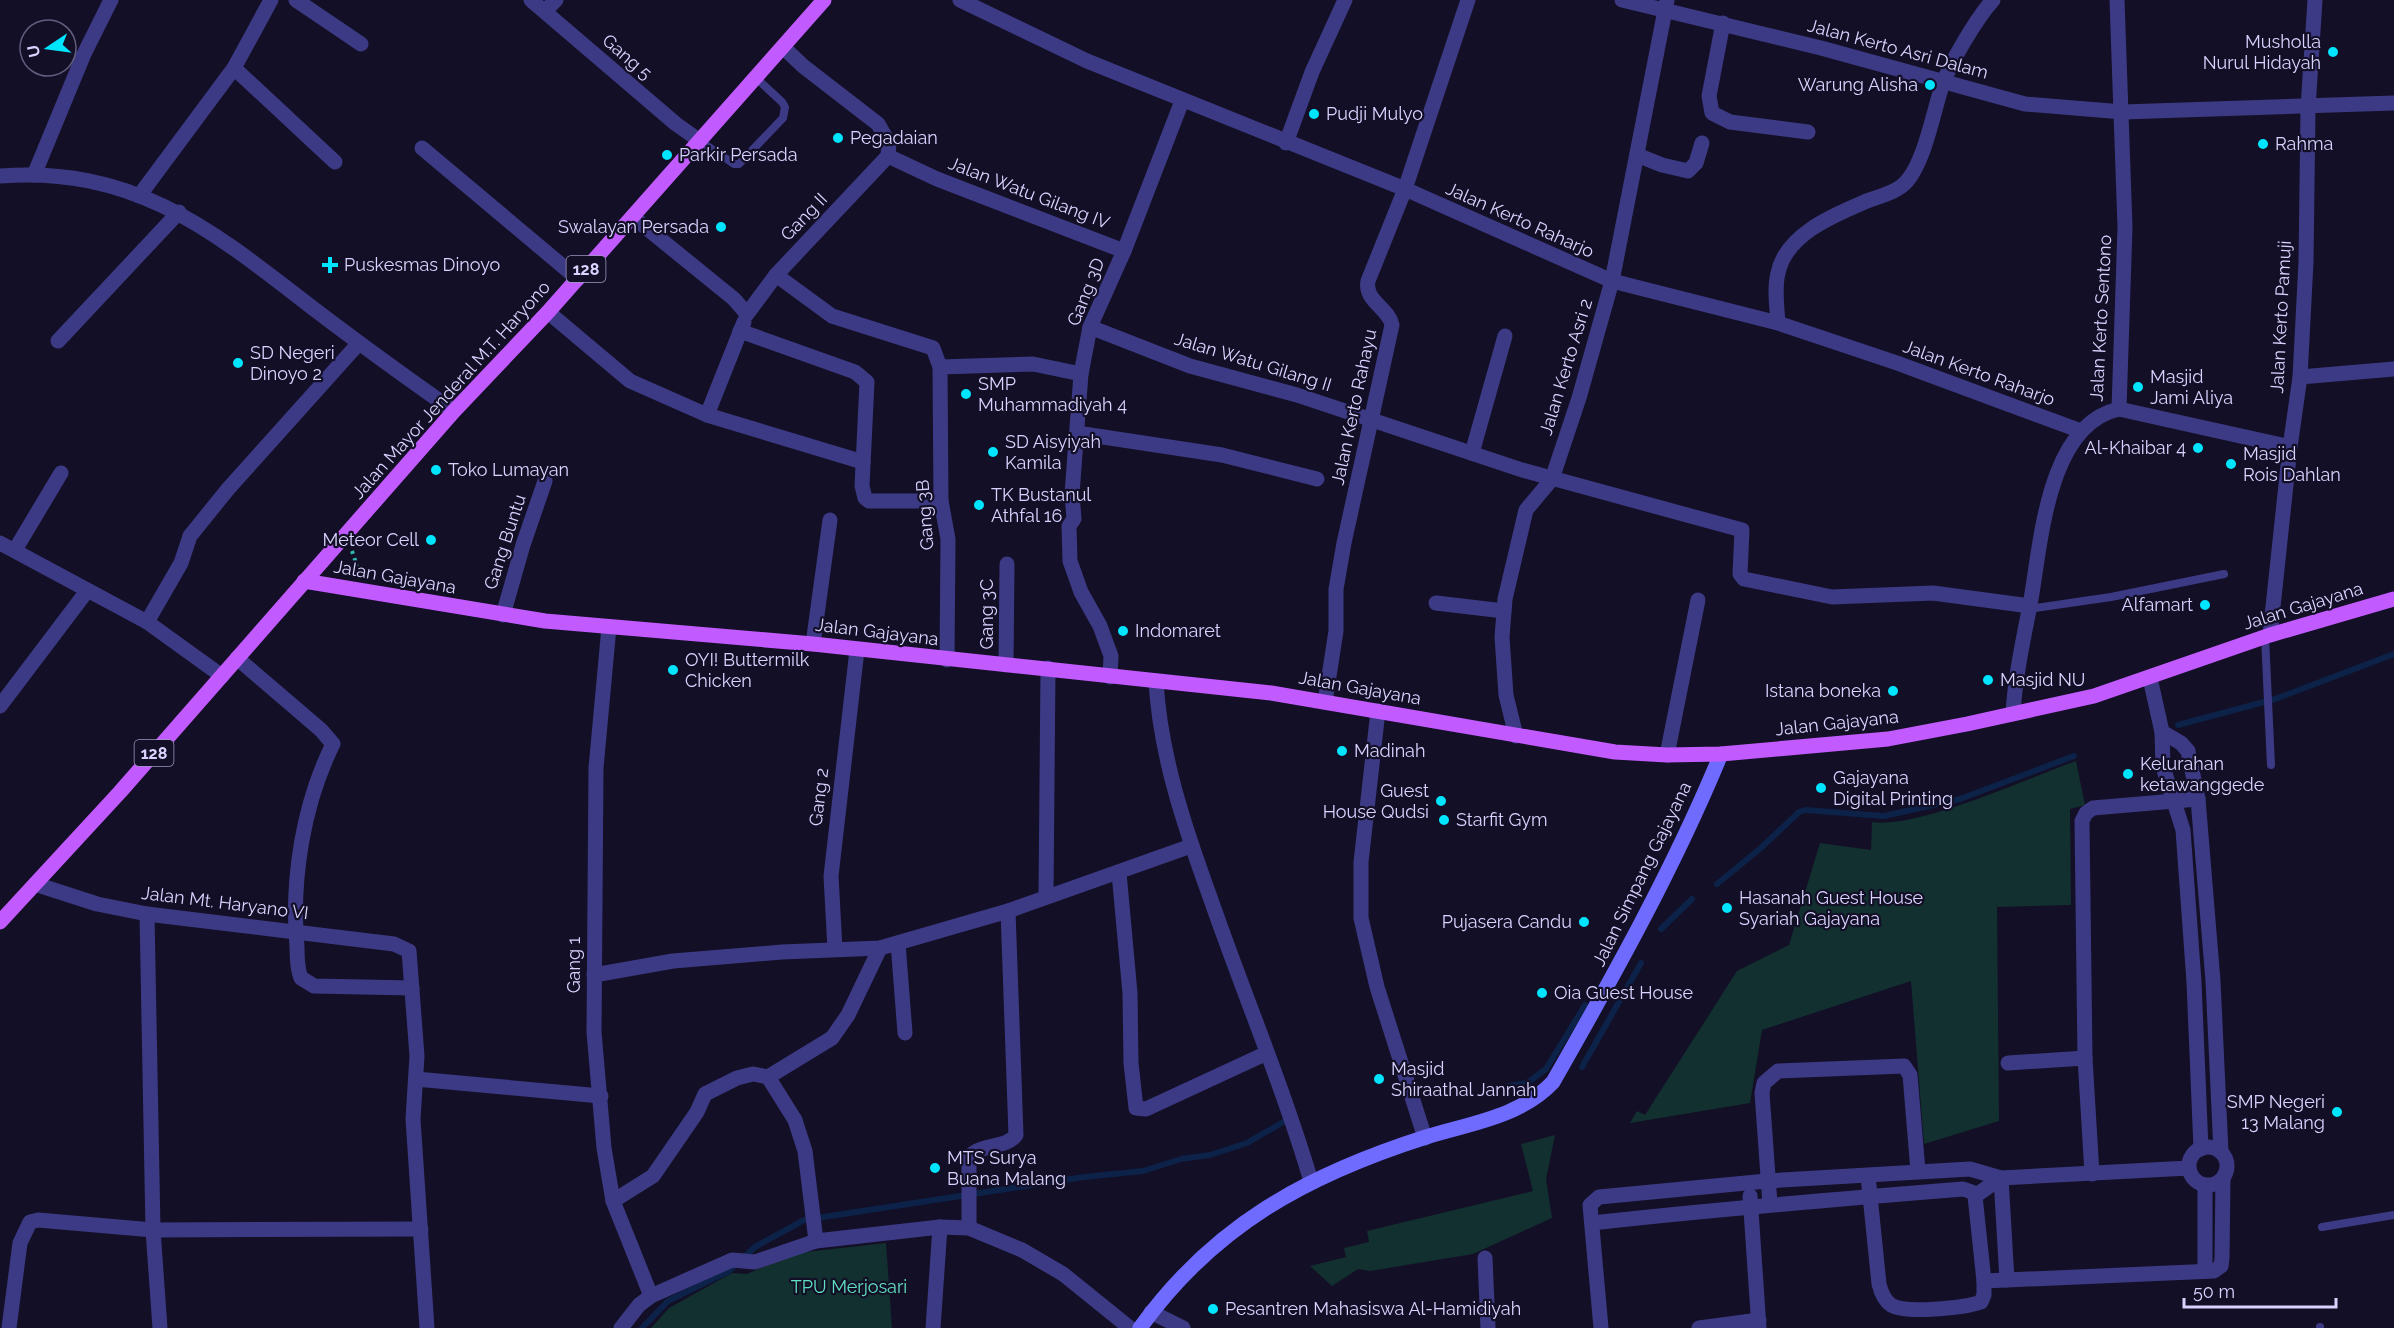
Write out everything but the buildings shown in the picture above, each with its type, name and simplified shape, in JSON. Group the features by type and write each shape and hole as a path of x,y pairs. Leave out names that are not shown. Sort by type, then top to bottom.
{"main road":[{"name":"Jalan Mayor Jenderal M.T. Haryono","path":"304,581 454,411 578,279 672,169 700,141 824,0"},
{"name":"Jalan Gajayana","path":"304,581 503,615 609,627 813,644 1270,693 1615,752 1667,755 1721,754 1888,739 2013,714 2094,696 2267,636 2394,599"},
{"name":"128","path":"0,922 222,676 304,581"},
{"name":"Jalan Simpang Gajayana","path":"1140,1328 1151,1312 1207,1251 1236,1227 1311,1181 1425,1138 1527,1105 1553,1082 1668,872 1721,754"}],"street":[{"path":"34,175 84,54 111,0"},
{"path":"139,196 234,68 272,0"},
{"path":"296,0 361,44"},
{"name":"Gang 5","path":"531,0 676,124 700,141"},
{"path":"545,11 556,0"},
{"name":"Jalan Kerto Raharjo","path":"960,0 1048,44 1182,101 1405,189 1612,281 1778,323 1897,363 2081,431"},
{"path":"1286,143 1312,72 1345,0"},
{"name":"Jalan Kerto Rahayu","path":"1324,702 1336,631 1336,589 1340,566 1392,325 1390,317 1370,296 1367,287 1405,189 1468,0"},
{"name":"Jalan Kerto Asri Dalam","path":"1622,0 1666,6 2025,104 2123,112 2308,108 2394,103"},
{"path":"1778,323 1778,271 1795,242 1806,232 1837,215 1898,189 1908,181 1917,164 1943,82 1982,12 1993,0"},
{"name":"Jalan Kerto Sentono","path":"2013,714 2045,509 2065,456 2081,431 2102,413 2119,409 2125,227 2121,140 2123,112 2117,0"},
{"name":"Jalan Kerto Pamuji","path":"2267,636 2300,377 2306,262 2308,108 2315,0"},
{"name":"Jalan Kerto Asri 2","path":"1516,736 1506,695 1502,637 1504,611 1526,510 1552,479 1579,398 1612,281 1666,6"},
{"path":"1723,23 1709,96 1712,113 1730,122 1808,132"},
{"path":"783,47 803,66 878,124 889,143 888,156"},
{"path":"234,68 335,162"},
{"name":"Gang 3D","path":"1110,677 1111,656 1070,561 1069,526 1074,519 1072,494 1081,374 1090,327 1124,251 1182,101"},
{"path":"1636,155 1662,165 1688,171 1696,163 1702,143"},
{"path":"422,148 578,279"},
{"name":"Jalan Watu Gilang IV","path":"888,156 936,179 1124,251"},
{"name":"Gang II","path":"707,415 747,314 776,275 888,156"},
{"path":"2,178 34,175 68,176 139,196 179,212 216,234 359,343 454,411"},
{"path":"58,341 179,212"},
{"path":"633,217 734,300 747,314"},
{"path":"776,275 832,316 933,348 940,367 1033,364 1081,374"},
{"path":"548,312 630,381 707,415 863,462"},
{"name":"Jalan Watu Gilang II","path":"1090,327 1190,366 1372,420 1552,479 1742,530 1740,574 1744,579 1832,597 1934,593 2029,608"},
{"path":"740,331 862,376 867,382 862,493 869,501 941,501"},
{"path":"1472,453 1505,336"},
{"path":"147,622 181,563 190,536 228,489 359,343"},
{"name":"Gang 3B","path":"940,367 941,501 948,539 947,660"},
{"path":"2300,377 2394,369"},
{"path":"2119,409 2290,447"},
{"path":"1077,433 1222,454 1317,479"},
{"path":"15,550 61,473"},
{"name":"Gang Buntu","path":"503,615 523,544 545,481"},
{"path":"813,644 830,520"},
{"path":"0,543 147,622 222,676"},
{"name":"Gang 3C","path":"1006,665 1007,564"},
{"path":"0,706 87,591"},
{"path":"1667,755 1698,600"},
{"path":"1436,603 1504,611"},
{"name":"Gang 1","path":"609,627 596,768 594,1032 604,1148 613,1201 651,1296"},
{"name":"Gang 2","path":"835,949 831,876 857,650"},
{"path":"237,657 321,730 333,744 306,823 296,894 295,931 299,972 305,982 314,986 412,988 417,1056 413,1119 427,1328"},
{"path":"1046,897 1048,668"},
{"path":"2150,678 2162,732 2163,766 2183,830 2194,982 2201,1149"},
{"path":"1156,681 1168,761 1191,846 1288,1105 1311,1181"},
{"path":"1378,711 1361,862 1361,918 1377,987 1425,1138"},
{"path":"2162,732 2181,743 2188,752 2198,799 2214,981 2221,1152"},
{"path":"2092,1174 2085,1058 2082,821 2086,813 2093,808 2198,799"},
{"path":"594,975 673,962 835,949 880,948 1008,911 1191,846"},
{"path":"1119,873 1130,993 1131,1063 1136,1108 1146,1109 1267,1053"},
{"name":"Jalan Mt. Haryano VI","path":"35,884 97,904 147,914 394,944 406,948 410,955 412,988"},
{"path":"969,1228 967,1161 974,1152 1012,1141 1016,1136 1008,911"},
{"path":"147,914 153,1230 160,1328"},
{"path":"898,943 905,1033"},
{"path":"613,1201 653,1176 697,1112 705,1094 745,1076 753,1074 768,1077 832,1038 848,1014 880,948"},
{"path":"2194,982 2214,981"},
{"path":"2008,1063 2085,1058"},
{"path":"1770,1204 1762,1093 1771,1075 1789,1070 1904,1066 1910,1075 1918,1171"},
{"path":"768,1077 795,1120 805,1151 815,1235"},
{"path":"416,1079 601,1096"},
{"path":"1984,1281 2214,1271 2221,1266 2222,1258 2223,1179 2227,1170 2227,1160 2221,1152 2214,1148 2201,1149 2192,1156 2189,1168 2195,1180 2205,1185 2223,1179"},
{"path":"1601,1328 1590,1205 1599,1197 1767,1181 1918,1171 1970,1169 2001,1178 2189,1168"},
{"path":"1892,1174 1894,1196"},
{"path":"1592,1222 1751,1205 1871,1199 1963,1189 1975,1196 1984,1281 1984,1295 1981,1302 1973,1305 1908,1310 1892,1305 1883,1297 1879,1284 1871,1199 1868,1176"},
{"path":"1975,1196 2001,1178"},
{"path":"2001,1178 2007,1280"},
{"path":"1699,1328 1759,1324 1749,1183"},
{"path":"2205,1185 2205,1271"},
{"path":"9,1328 20,1243 30,1222 38,1220 153,1230 421,1229"},
{"path":"621,1328 639,1305 651,1296 732,1260 751,1262 815,1235 940,1227 969,1228 1022,1250 1063,1274 1130,1328"},
{"path":"933,1328 940,1227"},
{"path":"1485,1258 1488,1328"},
{"path":"1151,1312 1183,1328"}],"lane":[{"path":"700,141 734,164 739,164 783,118 785,107 782,102 755,77"},
{"path":"2029,608 2111,597 2224,574"},
{"path":"2267,636 2271,765"},
{"path":"2322,1227 2394,1215"}],"path":[{"path":"352,551 357,566"}],"green space":[{"path":"2076,761 2085,805 2070,809 2071,905 1997,907 1999,1121 1924,1144 1911,981 1762,1030 1750,1103 1630,1123 1637,1111 1645,1115 1737,971 1789,945 1820,843 1871,850 1872,822 1917,818 1944,810"},
{"path":"1555,1135 1546,1179 1552,1218 1473,1254 1370,1271 1358,1269 1332,1286 1310,1266 1346,1257 1344,1248 1369,1242 1367,1231 1533,1191 1521,1144"},
{"name":"TPU Merjosari","path":"886,1243 892,1328 651,1328 669,1308 732,1273 747,1274 796,1253"}],"waterway":[{"path":"2178,725 2275,699 2394,654"},
{"path":"1717,884 1762,847 1799,812 1805,810 1884,816 1960,799 2074,756"},
{"path":"1661,929 1692,899"},
{"path":"1582,1067 1641,963"},
{"path":"1527,1083 1546,1069 1585,1005"},
{"path":"1508,1086 1528,1083"},
{"path":"642,1328 668,1301 729,1271 755,1247 804,1220 1084,1177 1143,1171 1181,1159 1210,1155 1247,1143 1285,1121"}],"place":[{"name":"Musholla Nurul Hidayah","path":"2333,52"},
{"name":"Warung Alisha","path":"1930,85"},
{"name":"Pudji Mulyo","path":"1314,114"},
{"name":"Pegadaian","path":"838,138"},
{"name":"Rahma","path":"2263,144"},
{"name":"Parkir Persada","path":"667,155"},
{"name":"Swalayan Persada","path":"721,227"},
{"name":"Puskesmas Dinoyo","path":"330,265"},
{"name":"SD Negeri Dinoyo 2","path":"238,363"},
{"name":"Masjid Jami Aliya","path":"2138,387"},
{"name":"SMP Muhammadiyah 4","path":"966,394"},
{"name":"Al-Khaibar 4","path":"2198,448"},
{"name":"SD Aisyiyah Kamila","path":"993,452"},
{"name":"Masjid Rois Dahlan","path":"2231,464"},
{"name":"Toko Lumayan","path":"436,470"},
{"name":"TK Bustanul Athfal 16","path":"979,505"},
{"name":"Meteor Cell","path":"431,540"},
{"name":"Alfamart","path":"2205,605"},
{"name":"Indomaret","path":"1123,631"},
{"name":"OYI! Buttermilk Chicken","path":"673,670"},
{"name":"Masjid NU","path":"1988,680"},
{"name":"Istana boneka","path":"1893,691"},
{"name":"Madinah","path":"1342,751"},
{"name":"Kelurahan ketawanggede","path":"2128,774"},
{"name":"Gajayana Digital Printing","path":"1821,788"},
{"name":"Guest House Qudsi","path":"1441,801"},
{"name":"Starfit Gym","path":"1444,820"},
{"name":"Hasanah Guest House Syariah Gajayana","path":"1727,908"},
{"name":"Pujasera Candu","path":"1584,922"},
{"name":"Oia Guest House","path":"1542,993"},
{"name":"Masjid Shiraathal Jannah","path":"1379,1079"},
{"name":"SMP Negeri 13 Malang","path":"2337,1112"},
{"name":"MTS Surya Buana Malang","path":"935,1168"},
{"name":"Pesantren Mahasiswa Al-Hamidiyah","path":"1213,1309"}]}
